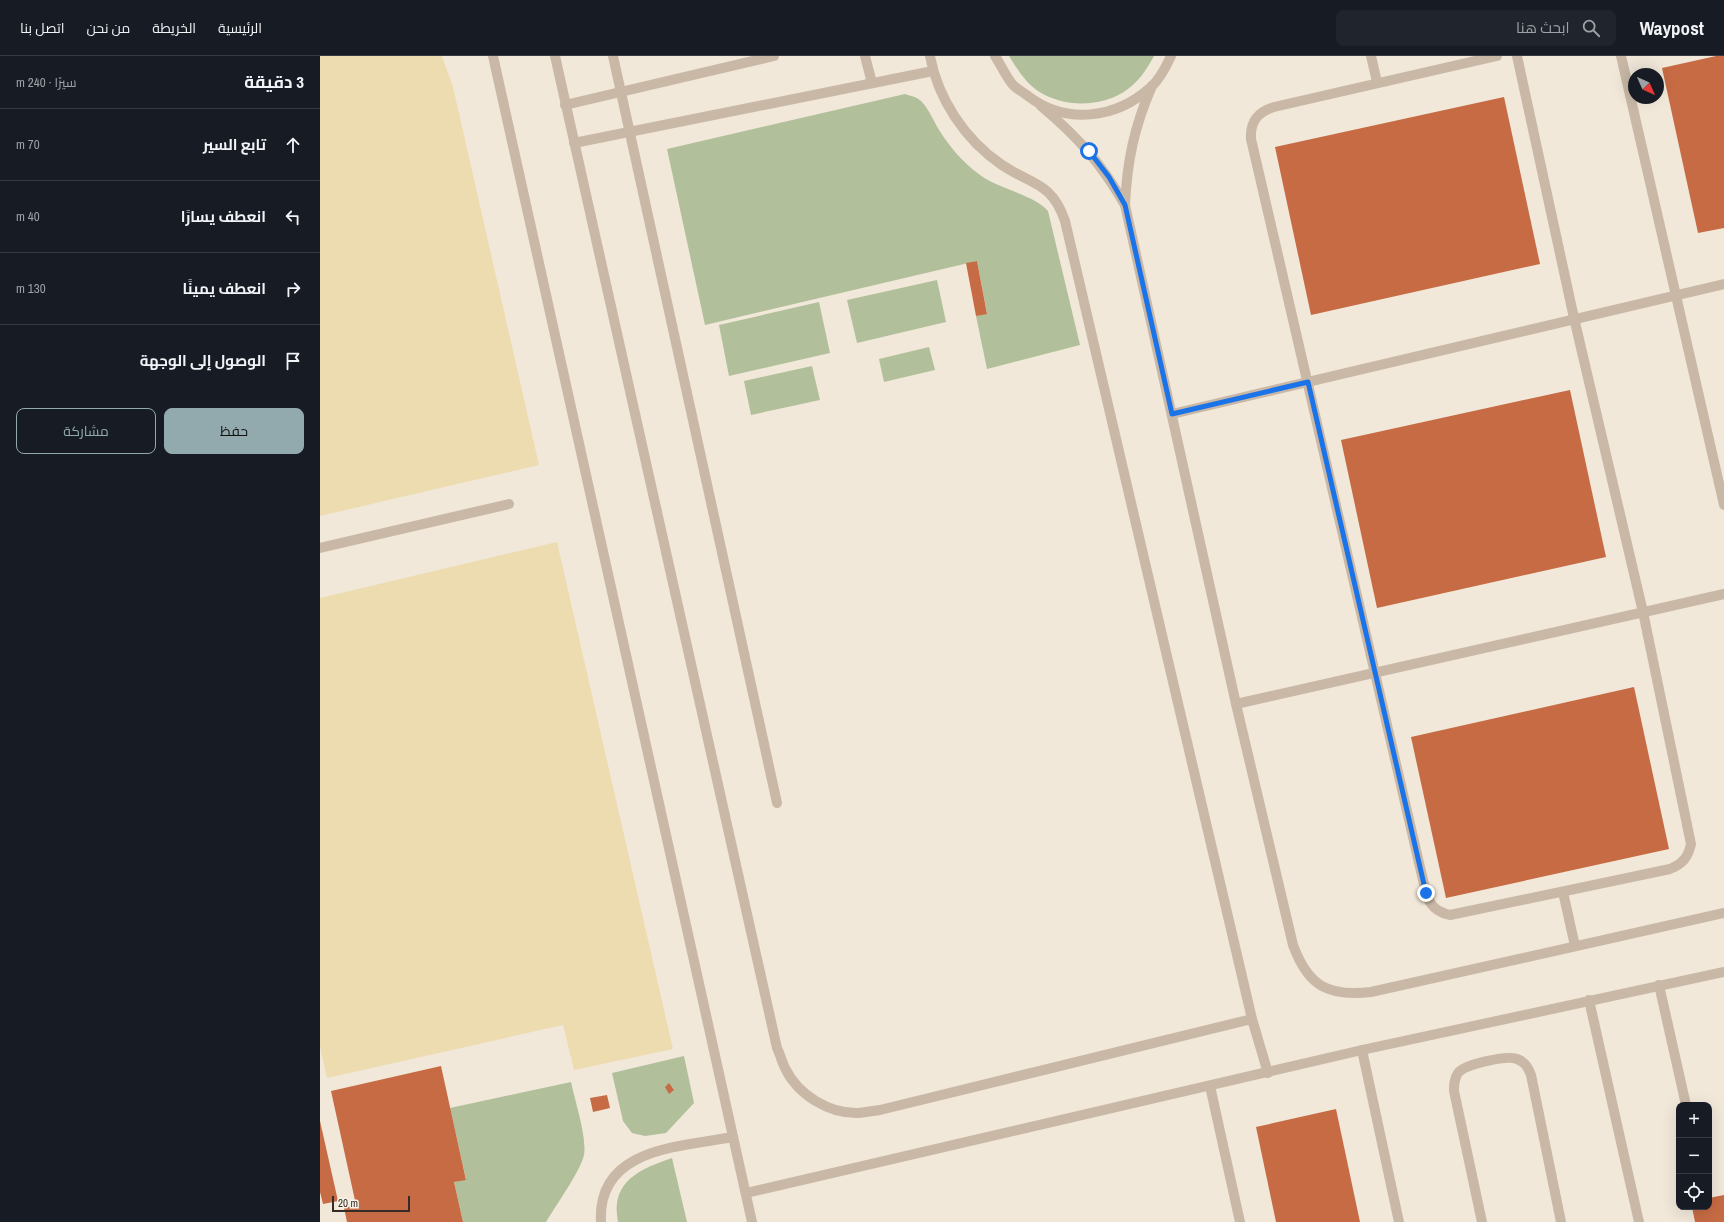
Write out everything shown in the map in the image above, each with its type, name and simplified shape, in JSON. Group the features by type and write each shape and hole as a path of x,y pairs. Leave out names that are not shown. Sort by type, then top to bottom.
{"street":[{"path":"494,56 752,1222"},
{"path":"555,56 777,1048 785,1069 798,1087 815,1101 835,1110 858,1113 880,1110 1252,1019"},
{"path":"613,56 777,803"},
{"path":"565,105 774,56"},
{"path":"865,56 872,83"},
{"path":"930,56 933,71 941,93 957,121 977,145 1002,165 1042,186 1053,196 1065,221 1252,1019 1268,1073"},
{"path":"995,56 1013,85 1066,127 1089,151 1109,177 1125,205"},
{"path":"1171,56 1163,71 1152,86 1143,107 1130,150 1125,205 1236,704 1293,945 1300,964 1313,980 1330,990 1350,994 1724,913"},
{"path":"1371,56 1377,82"},
{"path":"1498,56 1377,82 1265,109 1258,114 1253,122 1251,130 1251,139 1426,893 1429,902 1434,908 1441,914 1450,915 1670,869 1678,866 1685,860 1690,853 1691,844 1643,612 1574,318 1517,56"},
{"path":"1621,56 1724,505"},
{"path":"574,143 933,71"},
{"path":"1041,106 1064,113 1087,115 1111,111 1133,101 1152,86"},
{"path":"1172,414 1574,318 1724,284"},
{"path":"320,548 509,504"},
{"path":"1236,704 1724,594"},
{"path":"1563,892 1575,946"},
{"path":"746,1193 1362,1050 1724,972"},
{"path":"1659,985 1685,1102"},
{"path":"1589,1000 1639,1222"},
{"path":"1362,1050 1398,1222"},
{"path":"1482,1222 1454,1091 1454,1082 1458,1074 1468,1066 1507,1057 1522,1061 1528,1067 1531,1075 1561,1222"},
{"path":"1210,1086 1240,1222"},
{"path":"601,1222 601,1201 606,1187 616,1174 628,1163 643,1155 670,1148 733,1137"}],"green space":[{"path":"1009,56 1154,56 1149,66 1128,89 1107,100 1083,104 1059,101 1038,91 1025,79"},
{"path":"905,94 921,101 927,108 938,129 950,146 973,170 993,183 1036,202 1048,211 1080,345 987,369 976,316 987,313 977,261 705,325 667,149"},
{"path":"937,280 946,322 857,343 847,300"},
{"path":"819,302 830,353 729,376 719,325"},
{"path":"929,347 935,370 884,382 879,359"},
{"path":"812,366 820,400 751,415 744,381"},
{"path":"684,1056 694,1103 666,1133 645,1136 632,1133 623,1121 612,1073"},
{"path":"571,1082 584,1139 584,1155 573,1179 546,1222 463,1222 454,1182 466,1179 450,1108"},
{"path":"672,1158 687,1222 618,1222 617,1203 624,1185 646,1168"}],"sand":[{"path":"320,56 442,56 453,87 539,465 320,516"},
{"path":"557,542 673,1049 574,1070 563,1025 327,1078 320,1047 320,598"}],"building":[{"path":"1716,56 1724,56 1724,228 1698,233 1664,77 1664,68 1662,68"},
{"path":"1504,97 1540,264 1311,315 1275,147"},
{"path":"977,261 987,314 976,316 966,263"},
{"path":"1570,390 1606,557 1377,608 1341,440"},
{"path":"1634,687 1669,849 1446,898 1411,737"},
{"path":"441,1066 466,1180 454,1182 463,1222 347,1222 344,1208 356,1205 331,1091"},
{"path":"669,1083 674,1090 669,1094 665,1087"},
{"path":"607,1095 610,1108 593,1112 590,1098"},
{"path":"1336,1109 1360,1222 1276,1222 1256,1127"},
{"path":"320,1121 338,1201 323,1204 320,1192"},
{"path":"1724,1195 1724,1222 1695,1222 1693,1210 1712,1210 1712,1197"}],"route":[{"path":"1089,151 1109,177 1125,205 1172,414 1308,382 1426,893"}]}
